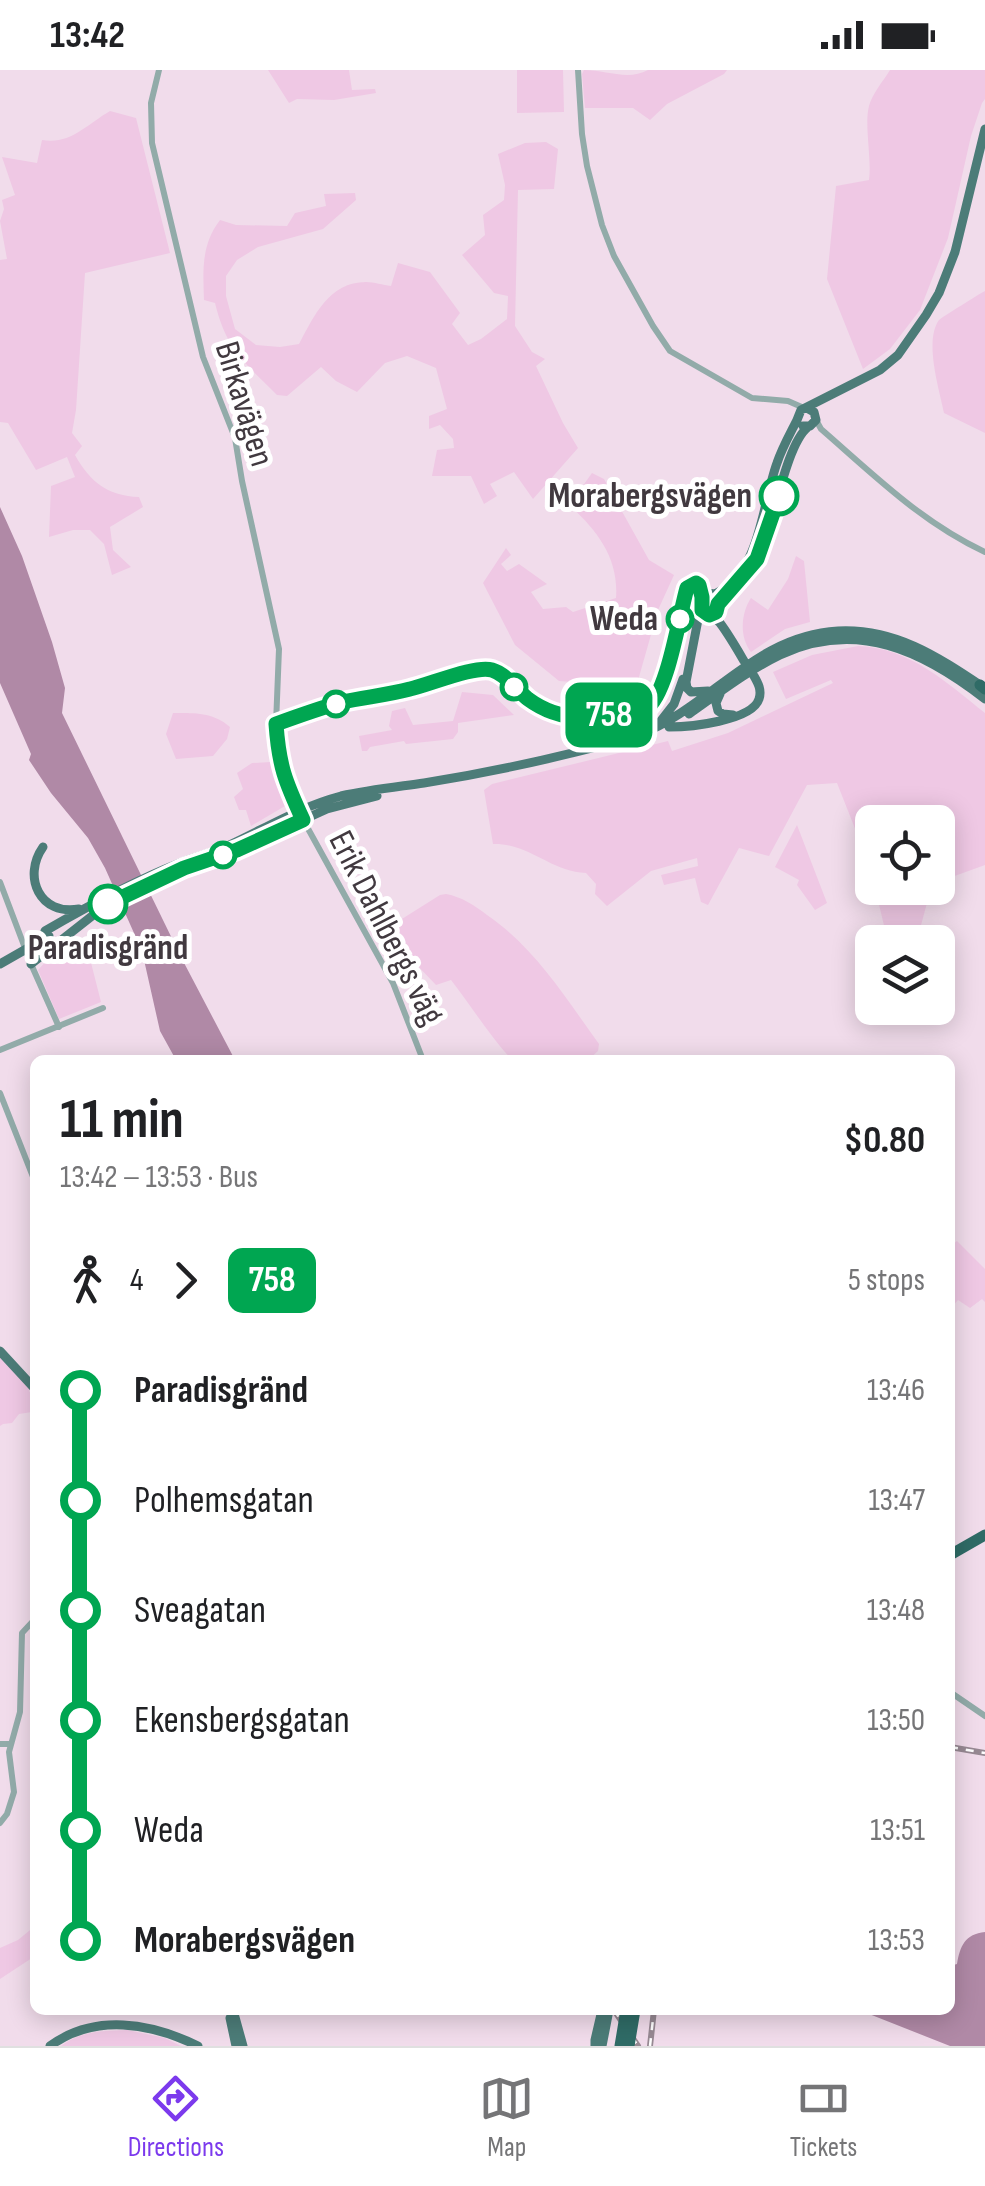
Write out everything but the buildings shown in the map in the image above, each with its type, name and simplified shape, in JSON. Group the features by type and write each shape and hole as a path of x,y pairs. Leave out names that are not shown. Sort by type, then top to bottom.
{"highway":[{"path":"955,1555 985,1538"},
{"path":"620,2046 625,2015"},
{"path":"629,2046 634,2015"}],"main road":[{"path":"716,691 694,693 688,688 696,628 757,559 797,439 809,419 834,395 880,370 898,355 926,315 955,252 985,128"},
{"path":"711,607 744,661"},
{"path":"0,961 168,872 301,815 366,798 490,777 635,742 669,727 758,658 800,638 838,631 904,641 944,660 983,687"},
{"path":"301,815 320,802 540,761 652,730 758,667 819,642 853,639 882,643 914,654 985,700"},
{"path":"652,730 674,704 690,658"},
{"path":"669,727 721,720 752,708 760,691 754,676"},
{"path":"716,691 718,711 740,714"},
{"path":"43,847 33,873 44,900 66,910 94,910"},
{"path":"30,964 94,910 168,872"},
{"path":"0,1348 30,1379"},
{"path":"232,2015 240,2046"},
{"path":"601,2046 596,2033 605,2015"},
{"path":"601,2046 607,2015"},
{"path":"50,2046 77,2030 106,2025 166,2032 197,2046"}],"street":[{"name":"Birkavägen","path":"159,70 151,104 152,142 202,357 235,438 279,650 279,761 301,815"},
{"path":"578,70 582,134 602,225 614,256 670,351 752,398 788,402 904,503 985,552"},
{"name":"Erik Dahlbergs väg","path":"301,815 393,983 421,1055"},
{"path":"0,882 30,964 59,1027"},
{"path":"0,1050 102,1008"},
{"path":"0,1093 30,1169"},
{"path":"0,1823 12,1805 14,1792 9,1752 20,1712 22,1633 30,1624"},
{"path":"955,1695 985,1716"},
{"path":"0,1744 11,1744"}],"shaded area":[{"path":"268,70 349,70 352,90 375,89 376,93 334,100 297,99 289,103"},
{"path":"517,70 563,70 564,112 517,113"},
{"path":"584,70 625,75 648,70 727,70 667,104 650,120 633,108 585,108"},
{"path":"890,70 985,70 985,99 971,136 948,238 920,310 890,349 863,369 827,279 836,186 869,180 869,106"},
{"path":"110,111 136,118 170,253 85,273 72,433 82,446 75,455 101,486 139,497 143,507 110,527 113,550 131,567 112,575 104,544 90,530 49,537 51,486 75,477 67,457 36,470 8,423 0,422 0,260 7,259 0,221 2,200 15,195 2,157 37,163 42,140 69,137"},
{"path":"546,142 558,149 554,189 518,190 515,326 532,352 545,359 536,366 578,448 533,499 514,472 490,484 497,496 484,504 471,476 432,476 437,450 454,448 453,439 440,425 429,429 429,416 447,409 436,368 407,356 385,363 357,392 321,367 287,396 277,395 231,344 215,303 204,300 206,248 220,220 236,225 287,226 295,213 326,206 324,194 355,193 356,200 323,229 258,247 237,260 226,276 226,296 235,329 256,345 299,344 332,294 353,284 391,286 398,263 430,272 460,313 452,324 468,345 481,339 507,319 508,296 494,293 462,255 485,235 483,215 504,200 498,154 525,143"},
{"path":"985,291 985,433 944,413 933,340 939,320"},
{"path":"592,473 604,479 649,560 674,575 658,610 637,684 559,681 515,645 483,583 506,548 511,555 501,564 507,571 519,564 547,584 531,592 543,609 566,607 573,612 616,598 614,570 604,546 569,505"},
{"path":"0,507 52,642 65,688 62,713 232,1055 173,1055 160,1031 142,951 105,868 88,838 29,760 31,754 0,683"},
{"path":"796,556 804,561 810,622 785,629 751,652 743,632 748,604 751,598 768,610 788,579"},
{"path":"858,646 894,653 941,679 985,713 985,865 955,876 955,805 855,805 855,829 837,783 807,785 769,856 739,848 708,905 701,902 695,878 664,885 661,875 698,866 697,858 651,871 607,906 595,894 596,884 586,873 562,868 518,848 493,844 484,790 492,784 668,741 672,751 728,733 833,683 831,680 786,699 773,672 812,655"},
{"path":"462,692 493,695 514,715 458,723 453,739 406,744 404,741 362,751 359,736 392,730 392,711 405,708 413,725 453,721"},
{"path":"173,713 217,718 230,727 227,739 213,756 176,759 166,734"},
{"path":"271,762 285,806 251,826 246,810 239,810 234,797 243,789 237,773 252,763"},
{"path":"797,825 827,903 815,910 797,885 799,880 775,867"},
{"path":"440,895 457,897 473,905 520,942 574,1009 599,1044 598,1051 594,1055 508,1055 451,980 436,985 415,963 396,973 377,940 378,934"},
{"path":"879,905 926,905 921,925 884,925"},
{"path":"86,943 101,1002 59,1019 38,970 48,959"},
{"path":"955,1242 985,1269 985,1302 982,1299 970,1308 958,1300 955,1303"},
{"path":"0,1355 30,1387 30,1412 19,1414 12,1423 0,1426"},
{"path":"30,1930 30,1959 0,1979 0,1948"},
{"path":"985,1932 985,2046 950,2046 872,2015 955,2015 955,1965 962,1946"},
{"path":"127,2030 165,2038 181,2046 61,2046 84,2035"}],"railway":[{"path":"955,1748 985,1753"},
{"path":"617,2015 638,2046"},
{"path":"650,2046 653,2015"}],"bus line":[{"name":"758","path":"108,904 303,820 284,780 276,724 299,715 482,669 498,672 537,706 565,717 601,716 651,706 662,684 687,588 699,585 702,610 709,615 716,612 718,604 757,559 779,496"}],"place":[{"name":"Morabergsvägen","path":"779,496"},
{"name":"Weda","path":"680,619"},
{"name":"Paradisgränd","path":"108,904"}]}
